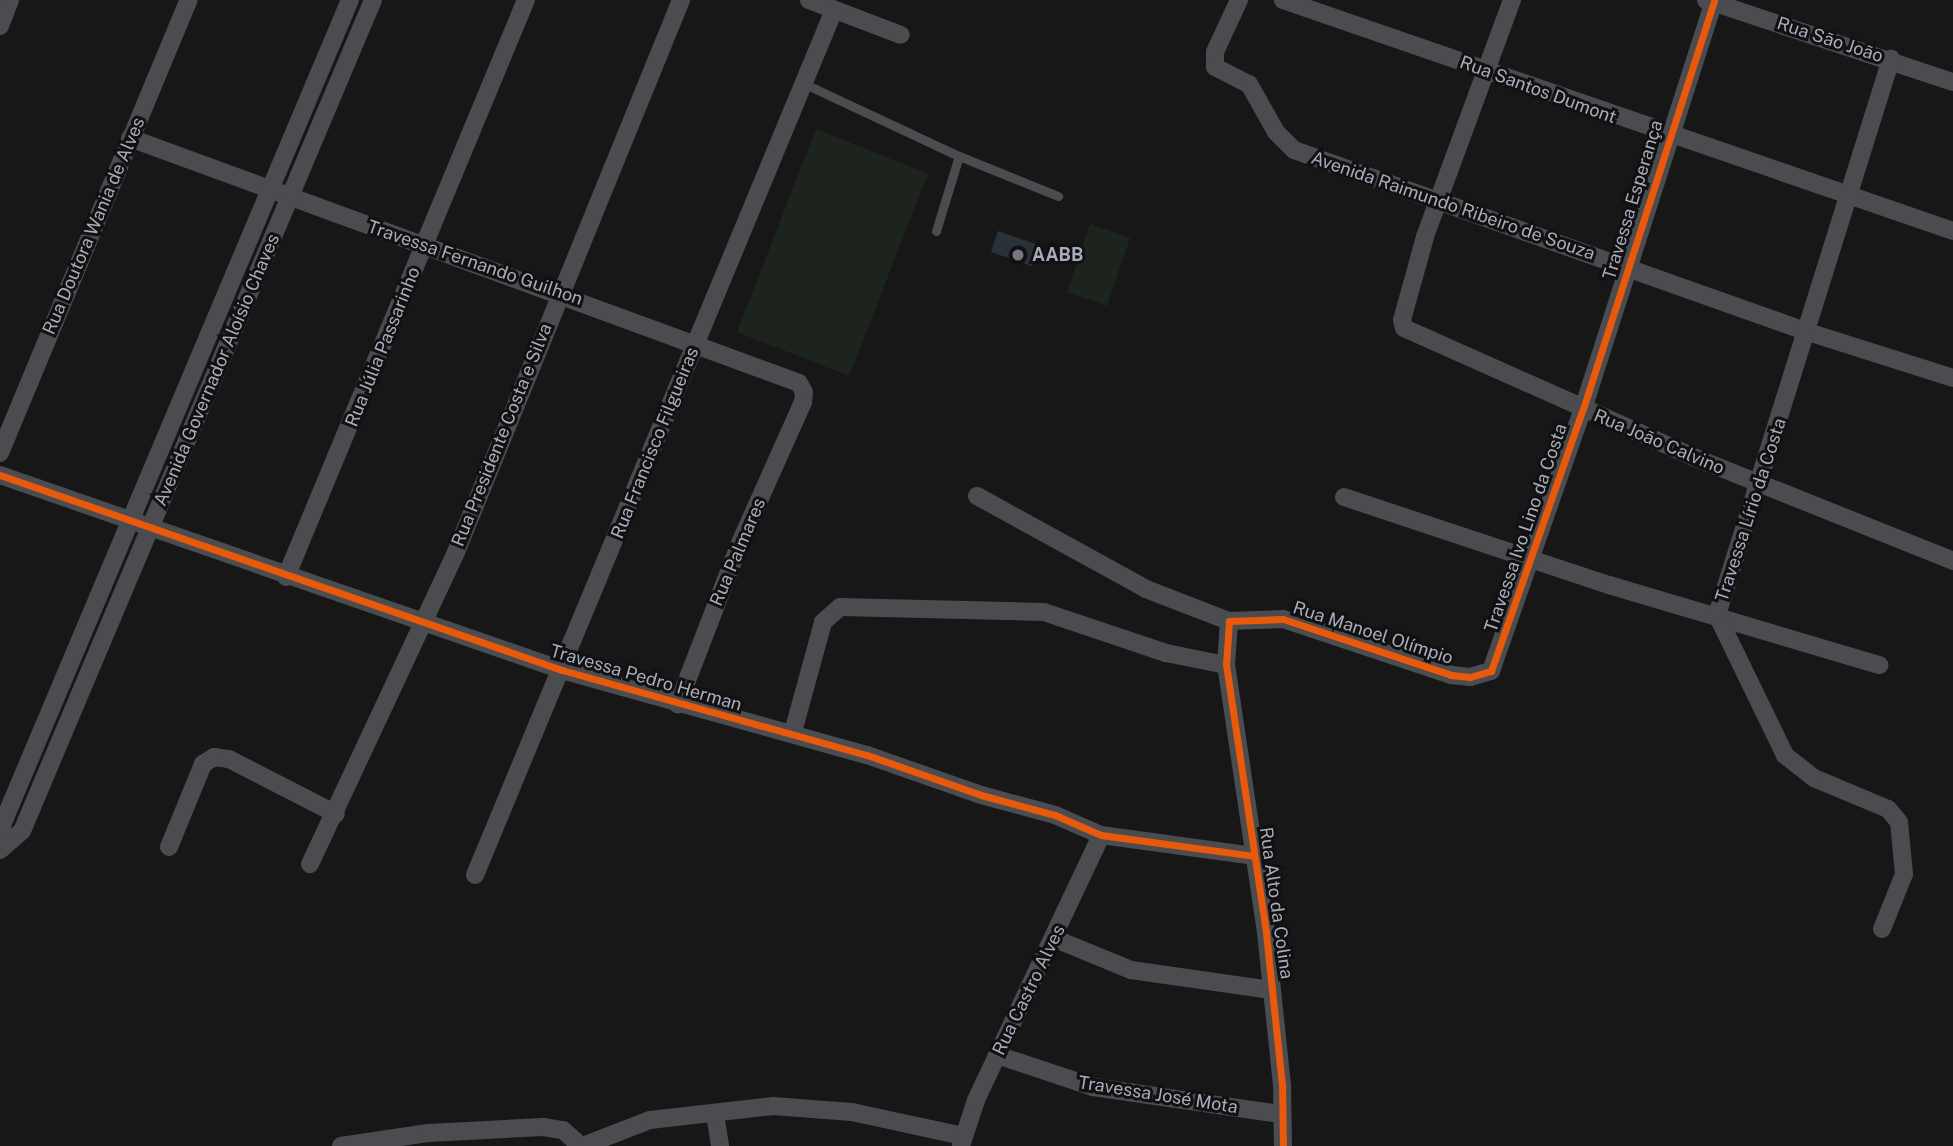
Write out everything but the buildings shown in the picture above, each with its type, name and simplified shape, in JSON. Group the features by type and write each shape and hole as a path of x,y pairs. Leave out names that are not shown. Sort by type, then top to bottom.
{"street":[{"name":"Rua Doutora Wania de Alves","path":"0,453 189,0"},
{"name":"Avenida Governador Aloísio Chaves","path":"0,849 1,825 350,0"},
{"name":"Avenida Governador Aloísio Chaves","path":"0,849 22,831 373,0"},
{"name":"Rua Júlia Passarinho","path":"286,577 526,0"},
{"name":"Rua Presidente Costa e Silva","path":"310,864 336,814 396,677 425,624 681,0"},
{"path":"809,0 901,35"},
{"name":"Avenida Raimundo Ribeiro de Souza","path":"1239,0 1219,40 1214,64 1253,88 1286,145 1325,164 1808,332 1953,378"},
{"name":"Rua Santos Dumont","path":"1283,0 1305,4 1668,136 1953,231"},
{"path":"1437,203 1512,0"},
{"name":"Rua São João","path":"1711,1 1891,59 1953,82"},
{"name":"Travessa Esperança","path":"1583,409 1711,1"},
{"name":"Rua Francisco Filgueiras","path":"475,875 834,10"},
{"name":"Travessa Lírio da Costa","path":"1882,929 1904,874 1899,822 1888,809 1814,778 1785,755 1717,615 1808,332 1846,195 1891,59"},
{"name":"Travessa Fernando Guilhon","path":"130,138 289,198 560,292 795,380 804,392 803,402"},
{"name":"Rua João Calvino","path":"1437,203 1402,320 1408,331 1759,484 1953,561"},
{"name":"Rua Palmares","path":"678,704 740,543 803,402"},
{"name":"Travessa Ivo Lino da Costa","path":"1499,656 1529,559 1583,409"},
{"name":"Travessa Pedro Herman","path":"0,475 129,524 562,670 678,704 793,732 1055,815 1101,835 1254,856"},
{"path":"793,732 823,622 840,607 1044,612 1166,653 1226,665 1229,621 1146,589 977,496"},
{"path":"1344,497 1529,559 1879,665"},
{"name":"Rua Manoel Olímpio","path":"1229,621 1283,620 1465,677 1491,671 1499,656"},
{"name":"Rua Alto da Colina","path":"1226,665 1272,990 1283,1146"},
{"path":"169,847 203,765 214,757 229,758 336,814"},
{"path":"1,825 22,831"},
{"name":"Rua Castro Alves","path":"962,1141 997,1055 1101,835"},
{"path":"1053,938 1131,970 1272,990"},
{"name":"Travessa José Mota","path":"997,1055 1093,1087 1281,1114"},
{"path":"341,1146 429,1140 543,1127 563,1130 582,1146 650,1120 715,1114 753,1107 829,1108 962,1141"},
{"path":"715,1114 720,1146"}],"lane":[{"path":"805,84 959,156 1058,196"},
{"path":"936,231 959,156"}],"shaded area":[{"path":"816,129 928,174 849,376 737,332"},
{"path":"1090,224 1130,238 1107,306 1067,292"},
{"path":"998,231 1039,245 1032,266 991,252"}],"cycle path":[{"path":"1283,1146 1282,1085 1266,932 1226,665 1229,621 1283,619 1451,675 1470,677 1491,671 1583,409 1714,0"},
{"path":"0,475 562,670 867,755 981,795 1055,815 1101,835 1254,856"}],"place":[{"name":"AABB","path":"1018,255"}]}
